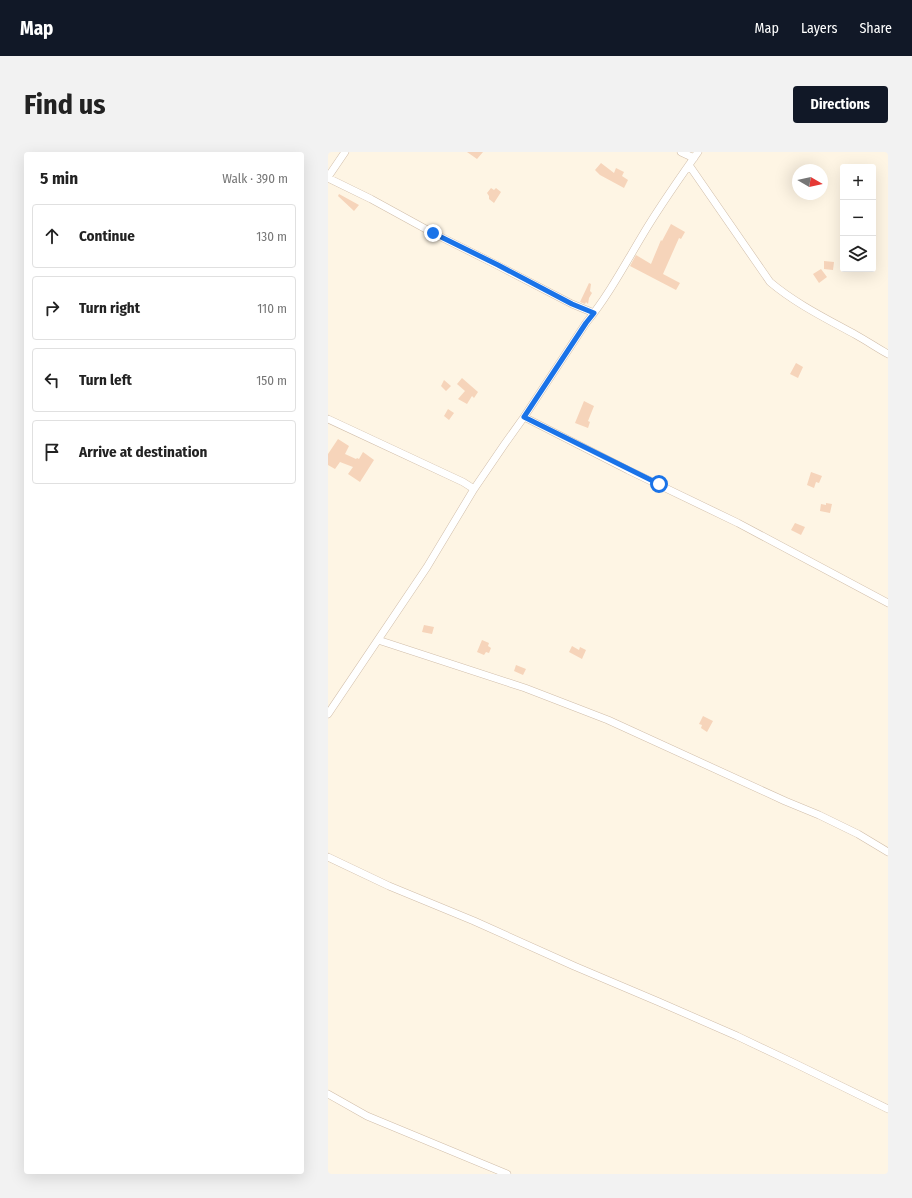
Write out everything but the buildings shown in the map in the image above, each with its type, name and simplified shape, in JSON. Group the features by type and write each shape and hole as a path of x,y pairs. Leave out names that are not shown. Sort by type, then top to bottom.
{"street":[{"path":"345,152 328,177 433,233 572,304 594,313"},
{"path":"681,152 691,162 770,282 785,294 888,354"},
{"path":"329,712 427,567 474,489 620,275 642,236 698,152"},
{"path":"524,417 628,470 744,526 888,603"},
{"path":"328,419 463,482 474,489"},
{"path":"378,640 525,688 608,720 771,795 836,823 888,852"},
{"path":"328,857 389,886 474,921 737,1036 888,1109"},
{"path":"328,1094 366,1116 507,1174"}],"route":[{"path":"433,233 572,304 594,313 524,417 628,470 659,484"}]}
